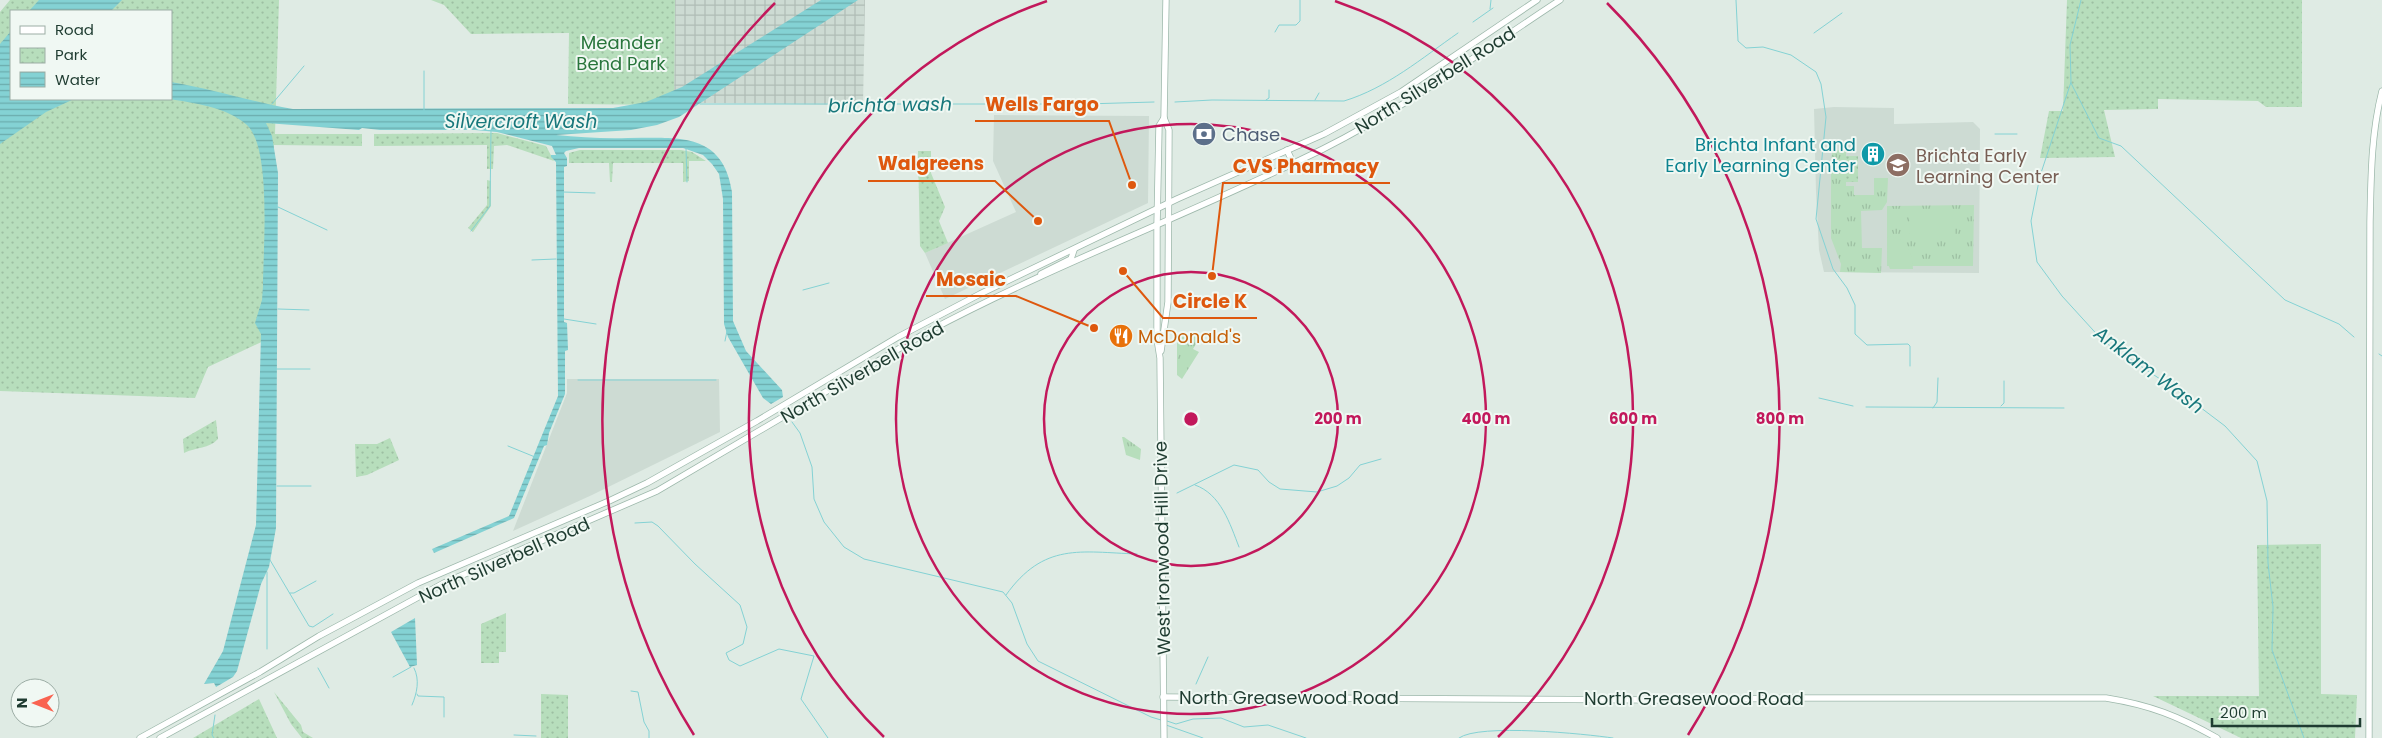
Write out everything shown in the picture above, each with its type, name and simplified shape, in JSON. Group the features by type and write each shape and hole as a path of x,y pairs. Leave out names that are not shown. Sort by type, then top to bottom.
{"main road":[{"path":"1164,118 1166,0"},
{"name":"North Silverbell Road","path":"140,738 260,672 319,636 418,583 609,502 646,483 757,421 898,337 980,294 1168,203 1324,134 1401,92 1538,0"},
{"name":"North Silverbell Road","path":"160,738 444,584 657,491 931,330 1034,279 1294,163 1407,102 1560,0"},
{"path":"2369,738 2370,222 2372,160 2378,108 2382,92"},
{"name":"West Ironwood Hill Drive","path":"1160,358 1168,302 1168,130 1164,118"},
{"name":"West Ironwood Hill Drive","path":"1164,118 1159,126 1156,226 1157,339 1160,358 1164,736"},
{"path":"1287,150 1294,163"},
{"path":"1034,279 1042,272 1071,259 1074,250"},
{"name":"North Greasewood Road","path":"1164,696 1656,700 2106,698 2143,704 2186,721 2217,738"}],"shaded area":[{"path":"675,0 865,0 863,105 707,103 674,105"},
{"name":"Brichta Early Learning Center","path":"1834,107 1894,108 1894,124 1973,122 1980,129 1979,273 1824,272 1819,250 1814,109"},
{"path":"994,115 1149,116 1148,203 945,299 925,253 1016,212 993,161"},
{"path":"567,379 719,379 720,432 592,495 513,531 567,393"}],"green space":[{"path":"10,0 279,0 275,134 362,134 362,146 274,145 270,338 208,367 195,398 0,391 0,12"},
{"name":"Meander Bend Park","path":"431,0 675,0 674,105 568,104 569,33 471,34 444,5"},
{"path":"2067,0 2302,0 2302,107 2266,107 2258,101 2158,99 2158,109 2104,110 2115,157 2040,158 2049,111 2063,111"},
{"path":"497,133 546,146 554,161 507,145 494,146 493,169 487,169 487,145 374,146 374,134"},
{"path":"580,150 681,150 692,152 706,161 689,161 689,181 683,182 683,163 613,163 612,182 610,182 609,163 569,163 569,153"},
{"path":"1833,150 1846,150 1846,186 1854,186 1854,195 1874,195 1874,178 1888,178 1887,202 1882,210 1861,211 1862,248 1882,248 1881,273 1840,272 1841,264 1831,238 1831,158"},
{"path":"918,151 931,151 931,173 945,207 939,221 948,243 925,253 920,246"},
{"path":"1846,156 1858,156 1858,182 1846,182"},
{"path":"487,180 491,181 491,206 473,232 468,228 487,205"},
{"path":"1974,205 1973,266 1887,266 1887,206"},
{"path":"1910,214 1955,214 1955,234 1909,234"},
{"path":"1887,236 1899,239 1907,246 1913,269 1890,269 1888,264"},
{"path":"1177,334 1202,334 1193,349 1199,352 1182,379 1177,375"},
{"path":"216,420 218,439 211,445 184,453 183,439"},
{"path":"1122,437 1141,449 1140,460 1126,455"},
{"path":"390,438 399,460 367,475 356,477 355,444 377,444"},
{"path":"2321,544 2321,694 2357,695 2355,738 2241,738 2153,696 2259,696 2257,545"},
{"path":"506,613 506,652 499,652 499,663 481,663 481,624"},
{"path":"274,692 301,725 303,732 313,738 302,738 291,724"},
{"path":"541,694 568,695 568,738 541,738"},
{"path":"259,699 277,738 193,738"}],"water":[{"path":"39,0 122,0 112,10 30,10"},
{"name":"Silvercroft Wash","path":"821,0 858,0 679,117 657,125 631,130 556,135 601,138 680,139 695,142 708,148 719,158 727,172 732,192 733,321 746,351 782,390 783,397 771,404 763,398 728,337 724,324 723,199 719,174 712,164 703,155 683,148 579,148 566,151 564,153 567,158 567,166 564,167 564,322 567,323 568,350 565,351 565,394 549,433 547,445 544,446 514,518 434,553 432,549 509,516 558,396 556,162 551,157 551,155 556,155 552,146 497,132 362,128 359,130 266,123 272,136 278,173 276,528 269,567 261,584 237,671 233,677 216,687 214,683 204,684 223,651 256,525 261,334 255,323 262,300 263,286 263,177 255,137 247,125 220,110 172,100 172,82 293,109 613,108 646,102 682,87"},
{"path":"10,32 10,100 72,100 46,112 0,144 0,44"},
{"path":"415,618 417,665 410,667 391,632"}],"waterway":[{"path":"1275,32 1279,25 1296,25 1300,21 1300,0"},
{"path":"1490,9 1491,0"},
{"path":"1736,0 1738,41 1746,48 1763,47 1791,55 1816,72 1821,84 1826,117 1816,219 1833,269 1847,288 1855,305 1855,334 1867,345 1908,344 1910,346 1910,366"},
{"name":"Anklam Wash","path":"2081,0 2070,45 2071,82 2040,176 2031,221 2037,262 2062,296 2103,341 2184,395 2225,426 2257,461 2267,501 2268,563 2273,607 2272,650 2304,738"},
{"name":"brichta wash","path":"1473,22 1493,8"},
{"path":"1814,33 1842,13"},
{"name":"brichta wash","path":"1175,102 1212,100 1344,101 1389,80 1458,33"},
{"path":"272,104 304,66"},
{"path":"424,71 424,111"},
{"path":"2071,83 2099,138 2121,146 2285,300 2339,324 2354,337"},
{"path":"1266,100 1269,98 1269,90"},
{"path":"1315,100 1319,93"},
{"name":"brichta wash","path":"700,104 1085,104 1154,102"},
{"name":"Silvercroft Wash","path":"471,231 490,206 491,131"},
{"path":"1995,134 2017,134"},
{"path":"686,148 687,182"},
{"path":"563,192 595,193"},
{"path":"278,207 327,230"},
{"path":"532,260 556,259"},
{"path":"803,290 829,283"},
{"path":"278,309 309,310"},
{"path":"564,319 596,324"},
{"path":"725,341 727,331"},
{"path":"276,369 310,369"},
{"path":"1933,408 1937,402 1938,378"},
{"path":"578,380 716,380"},
{"path":"2001,406 2004,403 2004,381"},
{"path":"1819,398 1853,406"},
{"path":"1866,407 2064,408"},
{"path":"792,422 800,433 812,467 814,499 824,522 844,547 864,559 1003,592 1012,603 1027,644 1038,661 1151,717 1161,720"},
{"path":"508,446 535,457"},
{"path":"1177,493 1234,465 1258,470 1269,482 1280,489 1317,492 1337,486 1349,478 1360,465 1381,459"},
{"path":"1195,485 1212,495 1218,503 1228,520 1239,547"},
{"path":"277,486 311,486"},
{"path":"635,523 652,522 658,526 695,564 740,605 747,627 743,644 726,653 729,660 740,666 779,649 814,656 801,699 828,738"},
{"path":"1006,595 1020,578 1034,566 1049,558 1081,552 1137,554"},
{"path":"270,560 309,626 313,627 333,614"},
{"path":"267,572 267,649"},
{"path":"290,593 294,593 316,581"},
{"path":"1196,684 1208,657"},
{"path":"393,677 411,667"},
{"path":"318,668 329,688"},
{"path":"412,705 417,686 414,668"},
{"path":"631,691 638,692 644,722 649,731 649,738"},
{"path":"417,694 418,696 444,697 444,717"},
{"path":"214,738 212,735 215,715"},
{"path":"1167,721 1176,724 1193,719 1221,718 1244,727 1268,725 1306,738"},
{"path":"1166,725 1203,738"},
{"path":"1459,738 1488,731 1509,730 1558,732 1613,738"},
{"path":"514,735 536,736"}],"place":[{"name":"Chase","path":"1204,134"},
{"name":"Brichta Infant and Early Learning Center","path":"1873,154"},
{"name":"Brichta Early Learning Center","path":"1898,165"},
{"name":"Wells Fargo","path":"1132,185"},
{"name":"Walgreens","path":"1038,221"},
{"name":"Circle K","path":"1123,271"},
{"name":"CVS Pharmacy","path":"1212,276"},
{"name":"Mosaic","path":"1094,328"},
{"name":"McDonald's","path":"1121,336"}]}
